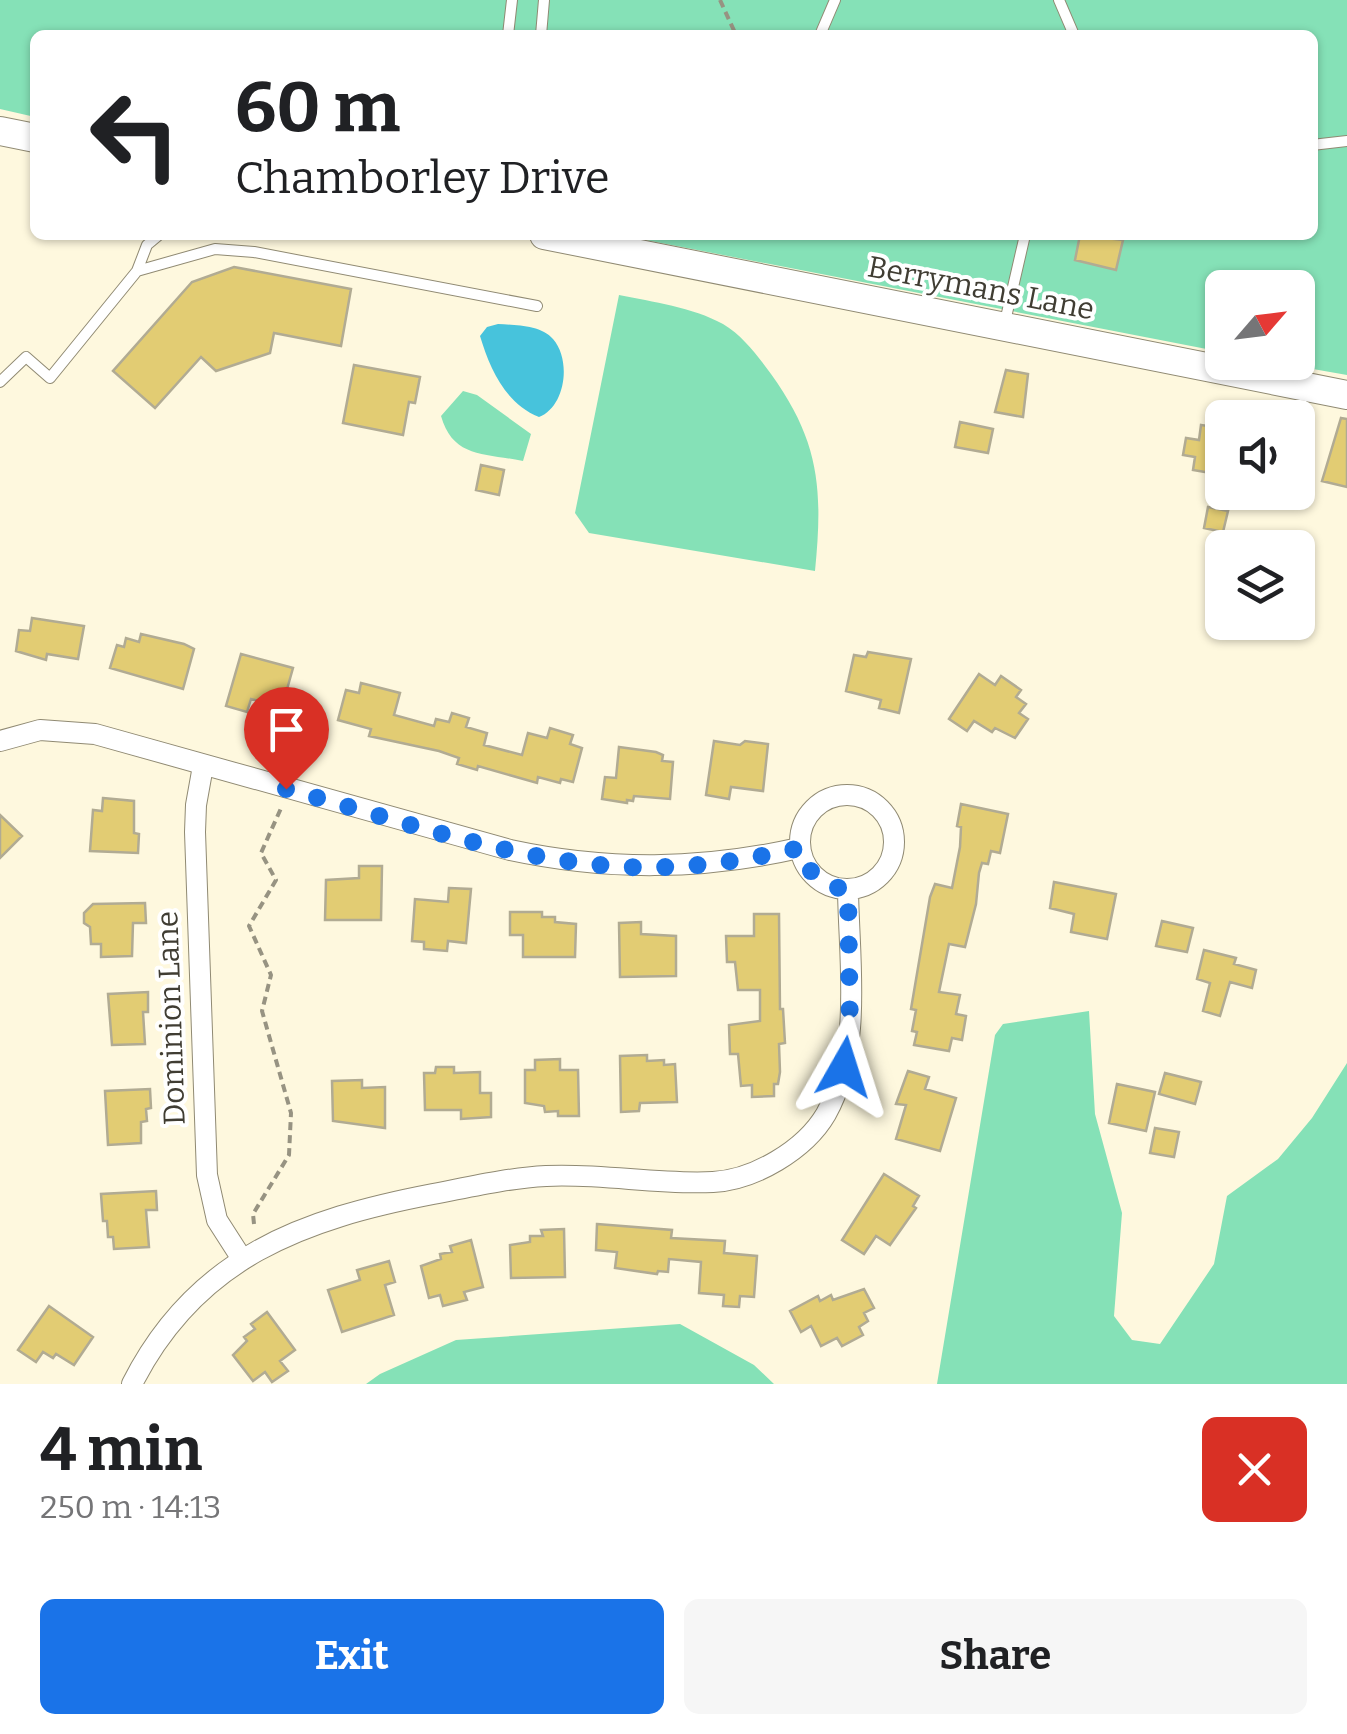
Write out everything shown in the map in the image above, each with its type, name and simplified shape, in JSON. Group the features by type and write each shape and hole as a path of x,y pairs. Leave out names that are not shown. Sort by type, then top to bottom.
{"street":[{"path":"0,131 30,137"},
{"name":"Berrymans Lane","path":"569,240 1347,395"},
{"path":"0,741 40,730 79,732 560,861 605,866 691,866 800,848"},
{"name":"Dominion Lane","path":"203,766 195,832 206,1175 216,1220 242,1259"},
{"path":"847,794 873,802 891,824 894,851 878,879 865,886 848,890 828,886 805,865 800,848 801,828 818,804 847,794"},
{"path":"132,1384 158,1340 184,1309 242,1259 285,1235 329,1218 407,1199 542,1176 716,1182 739,1177 787,1154 807,1138 824,1116 844,1067 850,1034 848,890"}],"lane":[{"path":"509,30 512,0"},
{"path":"542,30 544,0"},
{"path":"822,30 835,0"},
{"path":"1059,0 1072,30"},
{"path":"1318,144 1344,139"},
{"path":"0,382 26,356 50,378 137,272 152,240"},
{"path":"209,240 214,249"},
{"path":"1004,326 1024,240"},
{"path":"137,272 214,249 254,252 536,306"}],"path":[{"path":"720,0 734,30"},
{"path":"254,1224 253,1214 289,1155 292,1113 262,1011 272,975 249,926 276,880 260,854 282,806"}],"green space":[{"path":"0,0 1347,0 1347,375 1315,369 1315,270 1205,270 1205,349 646,240 1318,240 1318,30 30,30 30,116 0,109"},
{"path":"619,295 685,309 723,324 743,340 771,374 809,445 818,491 815,571 589,533 575,513"},
{"path":"463,391 477,395 531,434 523,461 472,451 453,440 441,416"},
{"path":"1089,1011 1095,1114 1122,1213 1114,1316 1132,1340 1160,1344 1214,1264 1227,1196 1278,1159 1312,1118 1347,1063 1347,1384 937,1384 995,1035 1003,1024"},
{"path":"680,1324 754,1365 774,1384 366,1384 456,1340"}],"water":[{"path":"498,324 542,331 559,348 564,371 560,394 548,412 539,417 508,394 489,361 480,336 487,327"}],"building":[{"path":"1079,240 1123,240 1116,270 1075,260"},
{"path":"234,267 351,289 341,346 274,333 270,353 216,371 201,357 155,408 113,371 192,282"},
{"path":"354,365 420,377 415,403 409,402 403,435 343,423"},
{"path":"1006,370 1028,374 1023,417 995,412"},
{"path":"1341,418 1347,419 1347,487 1322,481"},
{"path":"960,422 993,429 988,453 955,447"},
{"path":"1201,425 1205,426 1205,472 1193,470 1195,457 1183,455 1186,438 1199,440"},
{"path":"481,465 504,470 499,495 476,490"},
{"path":"1207,510 1228,511 1223,530 1204,528"},
{"path":"32,618 84,626 78,659 47,654 46,660 16,651 19,630 30,631"},
{"path":"141,634 194,649 183,689 110,668 117,645 124,647 126,638 139,642"},
{"path":"868,652 911,659 899,713 879,708 881,700 846,691 854,655 866,657"},
{"path":"241,654 293,668 282,707 251,699 247,712 226,706"},
{"path":"979,674 995,685 1001,676 1021,690 1016,697 1026,704 1019,713 1028,719 1015,738 995,728 992,732 974,721 967,731 949,719"},
{"path":"361,683 400,693 394,715 434,726 436,719 449,722 452,713 469,718 466,727 487,733 484,745 522,755 528,733 547,738 550,728 573,735 570,744 582,748 573,782 538,777 537,783 478,766 477,770 457,764 459,758 439,751 369,736 371,729 338,720 346,690 359,693"},
{"path":"714,741 768,744 763,791 731,787 729,799 706,795"},
{"path":"619,747 656,752 663,755 662,761 673,762 670,799 634,796 627,803 602,799 605,777 616,778"},
{"path":"103,798 134,801 138,853 90,851 93,810 102,811"},
{"path":"961,804 1008,814 1000,853 991,851 988,864 982,863 965,947 949,944 939,992 960,995 956,1014 966,1016 962,1040 952,1038 949,1051 914,1045 916,1010 911,1009 930,897 935,884 952,888 960,847 961,827 957,826"},
{"path":"0,815 22,836 0,858"},
{"path":"359,866 382,866 381,920 325,920 326,880 359,878"},
{"path":"1054,882 1116,894 1107,939 1071,932 1074,914 1050,908"},
{"path":"449,888 471,889 466,943 448,941 447,951 424,949 424,942 412,941 415,899 448,902"},
{"path":"145,903 146,923 133,923 132,956 101,957 101,944 91,944 84,913 93,904"},
{"path":"510,912 542,912 542,917 555,917 555,922 576,924 575,957 523,957 523,935 510,935"},
{"path":"754,914 779,914 780,1009 785,1043 779,1044 780,1072 774,1096 752,1097 752,1085 741,1086 738,1054 730,1054 729,1025 760,1021 760,990 738,990 735,962 727,962 726,936 754,936"},
{"path":"1162,921 1193,928 1187,952 1156,946"},
{"path":"641,922 641,934 676,936 676,976 620,977 619,923"},
{"path":"1204,950 1236,958 1234,964 1256,970 1252,988 1230,982 1220,1016 1203,1011 1210,983 1197,979"},
{"path":"148,992 148,1012 143,1012 145,1044 112,1045 108,994"},
{"path":"647,1055 647,1061 675,1064 677,1102 640,1103 639,1111 621,1112 620,1056"},
{"path":"560,1059 560,1070 578,1070 579,1116 558,1116 558,1111 545,1112 544,1106 525,1103 525,1070 535,1070 535,1060"},
{"path":"436,1067 454,1067 454,1073 480,1072 480,1093 491,1093 491,1117 461,1119 461,1110 425,1110 424,1073 435,1073"},
{"path":"908,1071 929,1077 925,1089 956,1098 940,1151 896,1139 906,1105 896,1104"},
{"path":"1165,1073 1201,1082 1195,1104 1159,1094"},
{"path":"362,1080 362,1088 385,1087 385,1128 333,1121 332,1081"},
{"path":"1117,1084 1155,1092 1146,1131 1109,1123"},
{"path":"150,1089 151,1108 146,1109 147,1121 141,1122 141,1143 108,1145 105,1091"},
{"path":"1155,1128 1179,1132 1174,1157 1150,1153"},
{"path":"884,1174 919,1196 913,1206 916,1208 890,1245 876,1236 864,1254 842,1240"},
{"path":"156,1191 157,1210 146,1210 149,1247 114,1249 107,1221 103,1221 101,1194"},
{"path":"597,1224 672,1230 671,1238 725,1241 724,1253 757,1256 754,1297 740,1296 739,1307 723,1306 724,1295 699,1293 701,1262 669,1259 668,1272 657,1274 615,1268 617,1252 596,1250"},
{"path":"564,1229 565,1277 511,1278 510,1245 530,1242 530,1236 543,1236 541,1230"},
{"path":"471,1240 483,1287 464,1292 467,1300 443,1306 440,1295 429,1298 421,1266 441,1259 440,1254 452,1252 450,1246"},
{"path":"389,1261 395,1282 385,1285 394,1315 342,1332 328,1290 360,1280 357,1270"},
{"path":"864,1289 874,1308 864,1313 868,1321 859,1327 863,1335 842,1346 837,1338 821,1346 811,1326 801,1332 790,1311 818,1296 820,1301 831,1295 833,1300"},
{"path":"49,1306 93,1337 74,1365 56,1354 53,1358 43,1352 36,1362 18,1350"},
{"path":"267,1312 295,1350 280,1361 288,1371 272,1382 265,1372 253,1381 233,1355 247,1341 244,1337 255,1329 251,1324"}],"route":[{"path":"286,789 560,861 605,866 691,866 800,848 814,877 828,886 848,890 850,1034 844,1067"}]}
